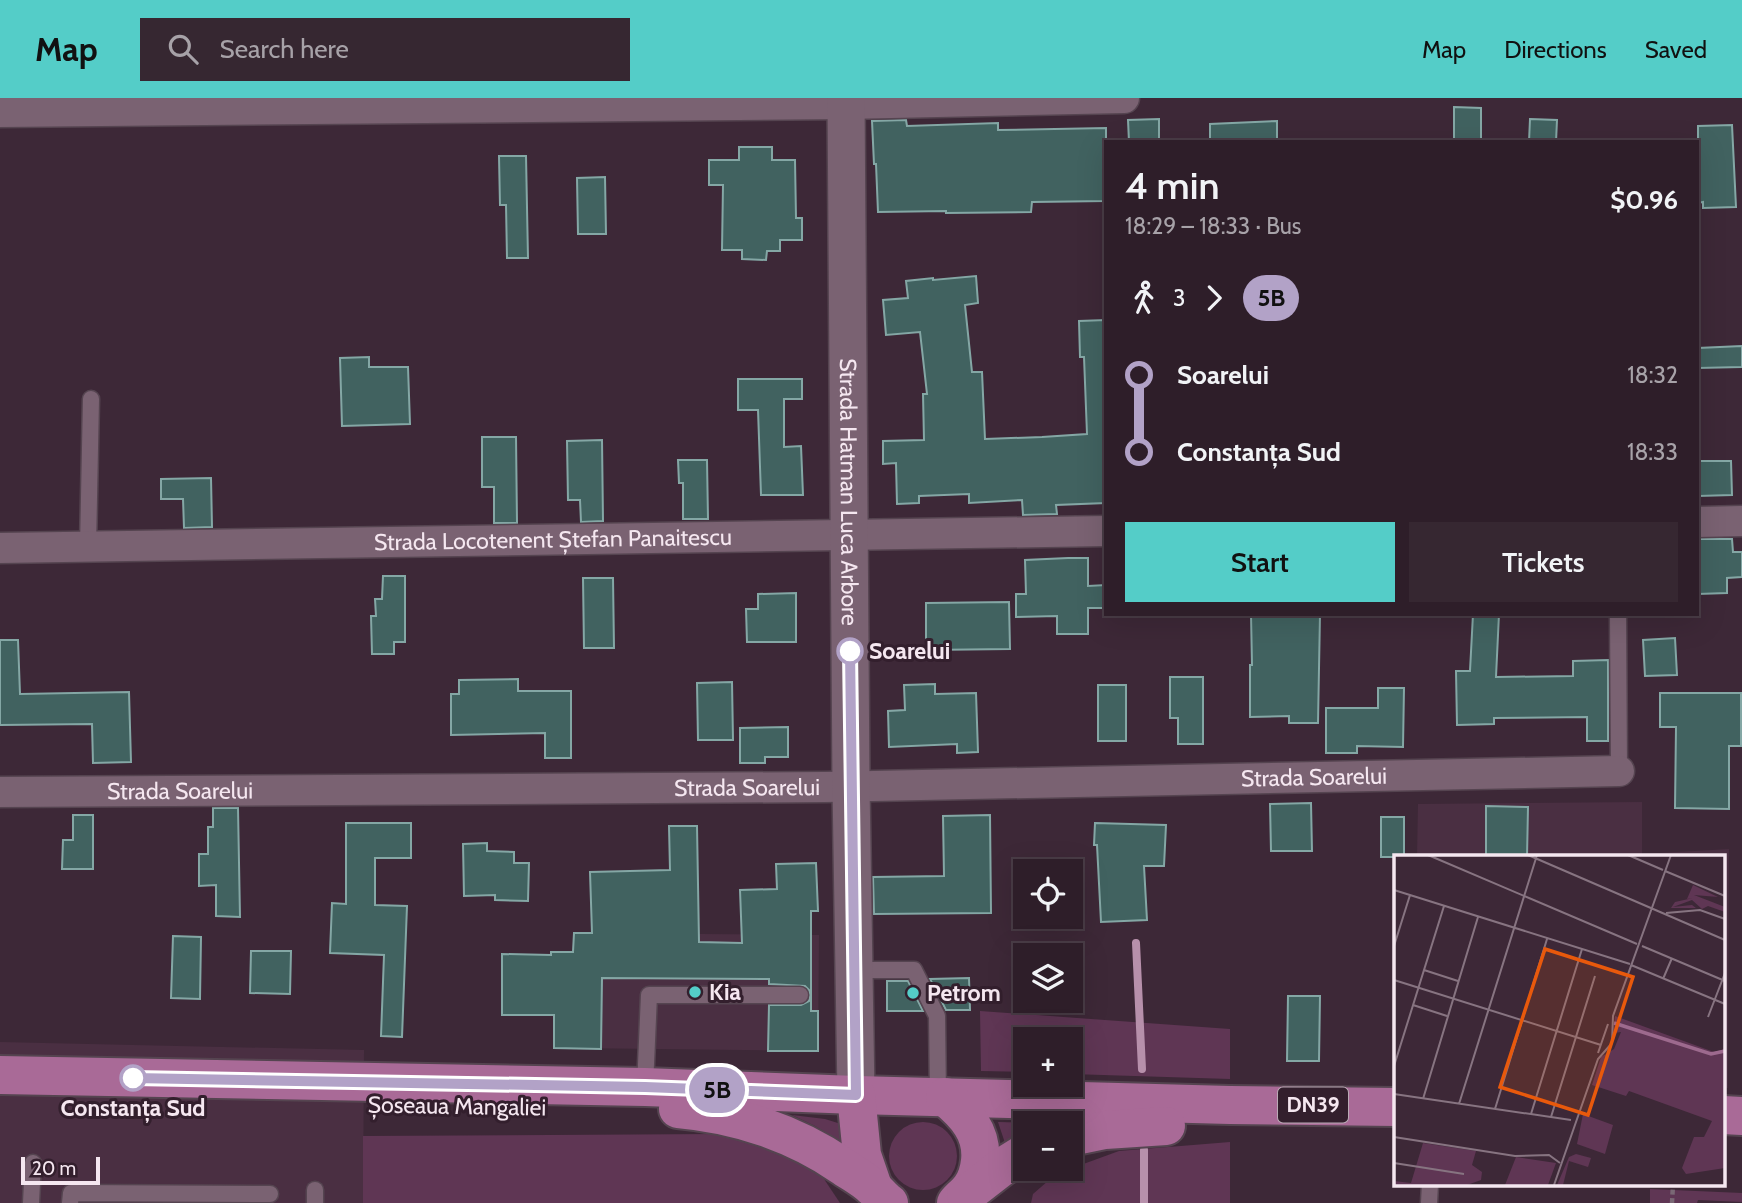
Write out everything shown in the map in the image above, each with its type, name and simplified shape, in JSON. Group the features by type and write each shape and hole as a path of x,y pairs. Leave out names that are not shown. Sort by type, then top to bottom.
{"main road":[{"name":"Șoseaua Mangaliei","path":"0,1075 645,1087 1230,1105 1394,1107"},
{"path":"856,1095 862,1155 881,1195"},
{"path":"942,1096 960,1108 970,1120 981,1153 978,1172 971,1187 956,1203"},
{"name":"Șoseaua Mangaliei","path":"0,1099 699,1111 746,1122 793,1138 839,1164 881,1195"},
{"path":"1724,1115 1742,1115"},
{"name":"DN39","path":"1083,1135 1160,1126 1394,1129"},
{"path":"1724,1139 1742,1140"},
{"path":"956,1203 1013,1160"}],"street":[{"path":"0,111 1124,98"},
{"name":"Strada Hatman Luca Arbore","path":"846,101 856,1095"},
{"path":"1699,522 1742,522"},
{"name":"Strada Locotenent Ștefan Panaitescu","path":"0,548 1104,531"},
{"name":"Strada Soarelui","path":"0,792 851,786 1619,771"}],"lane":[{"path":"88,547 91,399"},
{"path":"1618,616 1619,771"},
{"path":"854,970 914,970 937,1016 942,1096"},
{"path":"645,1087 649,995 800,995"},
{"path":"31,1203 33,1163"},
{"path":"70,1203 71,1193 270,1194"}],"shaded area":[{"path":"1642,802 1642,854 1729,849 1728,1088 1724,1088 1724,855 1417,855 1418,804"},
{"path":"574,933 819,935 818,1051 571,1048"},
{"path":"980,1011 1230,1029 1230,1079 1083,1074 1083,1027 1013,1027 1013,1072 981,1071"},
{"path":"0,1042 364,1050 363,1203 0,1203"},
{"path":"792,1115 841,1124 842,1142 815,1126"},
{"path":"923,1122 936,1125 947,1132 954,1143 957,1156 954,1169 947,1180 936,1187 923,1190 910,1187 899,1180 892,1169 889,1156 892,1143 899,1132 910,1125"},
{"path":"998,1122 1013,1122 1013,1149 1008,1152"},
{"path":"717,1134 767,1140 822,1176 840,1203 363,1203 363,1136"},
{"path":"1230,1142 1230,1203 1031,1203 1033,1194 1048,1181 1083,1181 1083,1164 1119,1151"},
{"path":"1650,1189 1742,1193 1742,1202 1698,1200 1697,1203 1650,1203"}],"building":[{"path":"1454,107 1481,108 1481,140 1454,140"},
{"path":"1159,119 1159,140 1129,140 1128,120"},
{"path":"1530,119 1557,120 1556,140 1529,140"},
{"path":"906,120 907,126 998,123 998,130 1106,128 1104,201 1032,202 1031,212 878,212 872,121"},
{"path":"1277,121 1277,140 1210,140 1210,124"},
{"path":"1732,125 1736,207 1703,208 1703,202 1699,203 1698,126"},
{"path":"739,147 772,147 772,160 795,160 796,218 802,218 802,240 780,240 780,251 767,251 766,260 742,259 742,250 722,250 723,185 709,185 709,160 739,160"},
{"path":"499,156 526,156 528,258 507,258 506,205 500,205"},
{"path":"605,177 606,234 578,234 577,178"},
{"path":"976,276 978,303 965,305 972,372 982,372 985,439 1087,434 1084,357 1080,357 1079,321 1104,320 1104,503 1056,505 1057,514 1023,515 1022,500 969,503 969,494 919,496 919,503 897,504 896,463 883,464 883,441 924,440 923,394 927,394 920,332 886,335 883,300 908,298 906,281"},
{"path":"1742,346 1742,367 1699,368 1699,348"},
{"path":"369,357 369,367 408,367 410,424 342,426 340,358"},
{"path":"738,379 802,379 802,399 784,399 784,447 801,446 803,495 761,495 758,410 738,410"},
{"path":"482,437 516,437 517,523 494,523 494,487 482,487"},
{"path":"602,440 603,521 581,522 580,500 568,500 567,441"},
{"path":"678,460 707,460 708,519 683,519 683,483 679,483"},
{"path":"1699,461 1731,461 1732,495 1699,496"},
{"path":"211,478 212,527 184,528 183,499 161,499 161,479"},
{"path":"1699,539 1732,539 1733,552 1742,552 1742,577 1727,578 1727,593 1699,594"},
{"path":"1088,558 1088,586 1104,585 1104,608 1088,608 1088,634 1057,634 1057,616 1016,617 1016,594 1026,594 1025,560"},
{"path":"383,576 405,576 405,642 394,642 394,654 372,654 371,616 376,616 375,599 382,599"},
{"path":"583,578 613,578 614,648 584,648"},
{"path":"796,593 796,642 747,642 746,609 758,609 758,594"},
{"path":"1009,602 1010,649 926,650 926,603"},
{"path":"1251,616 1320,616 1318,723 1289,723 1289,716 1250,717"},
{"path":"1473,616 1499,616 1496,677 1573,676 1573,661 1608,660 1608,741 1587,741 1587,717 1494,718 1494,724 1457,725 1456,671 1470,671"},
{"path":"1675,638 1677,675 1645,676 1643,640"},
{"path":"0,640 18,640 20,694 129,692 131,762 93,763 92,724 0,725"},
{"path":"1170,677 1203,677 1203,744 1178,744 1178,718 1170,718"},
{"path":"518,679 518,691 571,691 571,758 545,758 545,733 451,735 451,694 459,694 459,680"},
{"path":"732,682 733,740 698,740 697,683"},
{"path":"935,684 935,694 976,693 978,752 957,753 957,744 889,747 888,711 905,710 904,685"},
{"path":"1098,685 1126,685 1126,741 1098,741"},
{"path":"1378,688 1404,688 1403,747 1357,746 1357,753 1326,753 1326,708 1378,708"},
{"path":"1660,693 1741,693 1741,746 1729,746 1729,809 1675,808 1676,727 1660,727"},
{"path":"788,727 788,757 765,757 765,763 740,763 740,728"},
{"path":"1311,803 1312,851 1271,851 1270,804"},
{"path":"1486,806 1528,807 1527,855 1486,855"},
{"path":"213,808 238,808 240,917 216,916 216,885 199,886 199,854 208,854 208,827 213,827"},
{"path":"73,815 93,815 93,869 62,869 63,840 73,840"},
{"path":"990,815 991,913 874,914 873,877 944,876 943,816"},
{"path":"1381,817 1404,817 1404,855 1381,857"},
{"path":"346,823 411,823 411,858 375,858 375,905 407,906 402,1037 381,1036 384,955 330,953 332,903 346,904"},
{"path":"1095,823 1166,825 1164,866 1144,866 1147,920 1101,922 1097,845 1094,845"},
{"path":"669,826 697,826 699,942 742,943 740,890 777,889 776,864 816,863 818,911 811,911 811,1011 818,1011 818,1051 768,1051 769,1005 801,1005 809,1001 810,996 805,986 769,984 769,979 602,978 601,1049 554,1048 554,1015 502,1015 502,954 551,955 551,952 573,952 574,933 592,933 590,872 670,870"},
{"path":"487,843 487,851 514,852 514,863 529,863 528,901 495,900 495,895 464,896 463,844"},
{"path":"173,936 201,937 200,999 171,998"},
{"path":"251,951 291,951 290,994 250,993"},
{"path":"969,978 970,1010 946,1010 930,979"},
{"path":"887,981 908,981 923,1011 887,1011"},
{"path":"1288,996 1320,996 1319,1061 1287,1061"}],"waterway":[{"path":"1136,943 1142,1069"},
{"path":"1144,1150 1144,1203"}],"bus line":[{"name":"5B","path":"133,1078 645,1087 856,1095 850,651"}],"place":[{"name":"Soarelui","path":"850,651"},
{"name":"Kia","path":"695,992"},
{"name":"Petrom","path":"913,993"},
{"name":"Constanța Sud","path":"133,1078"}]}
